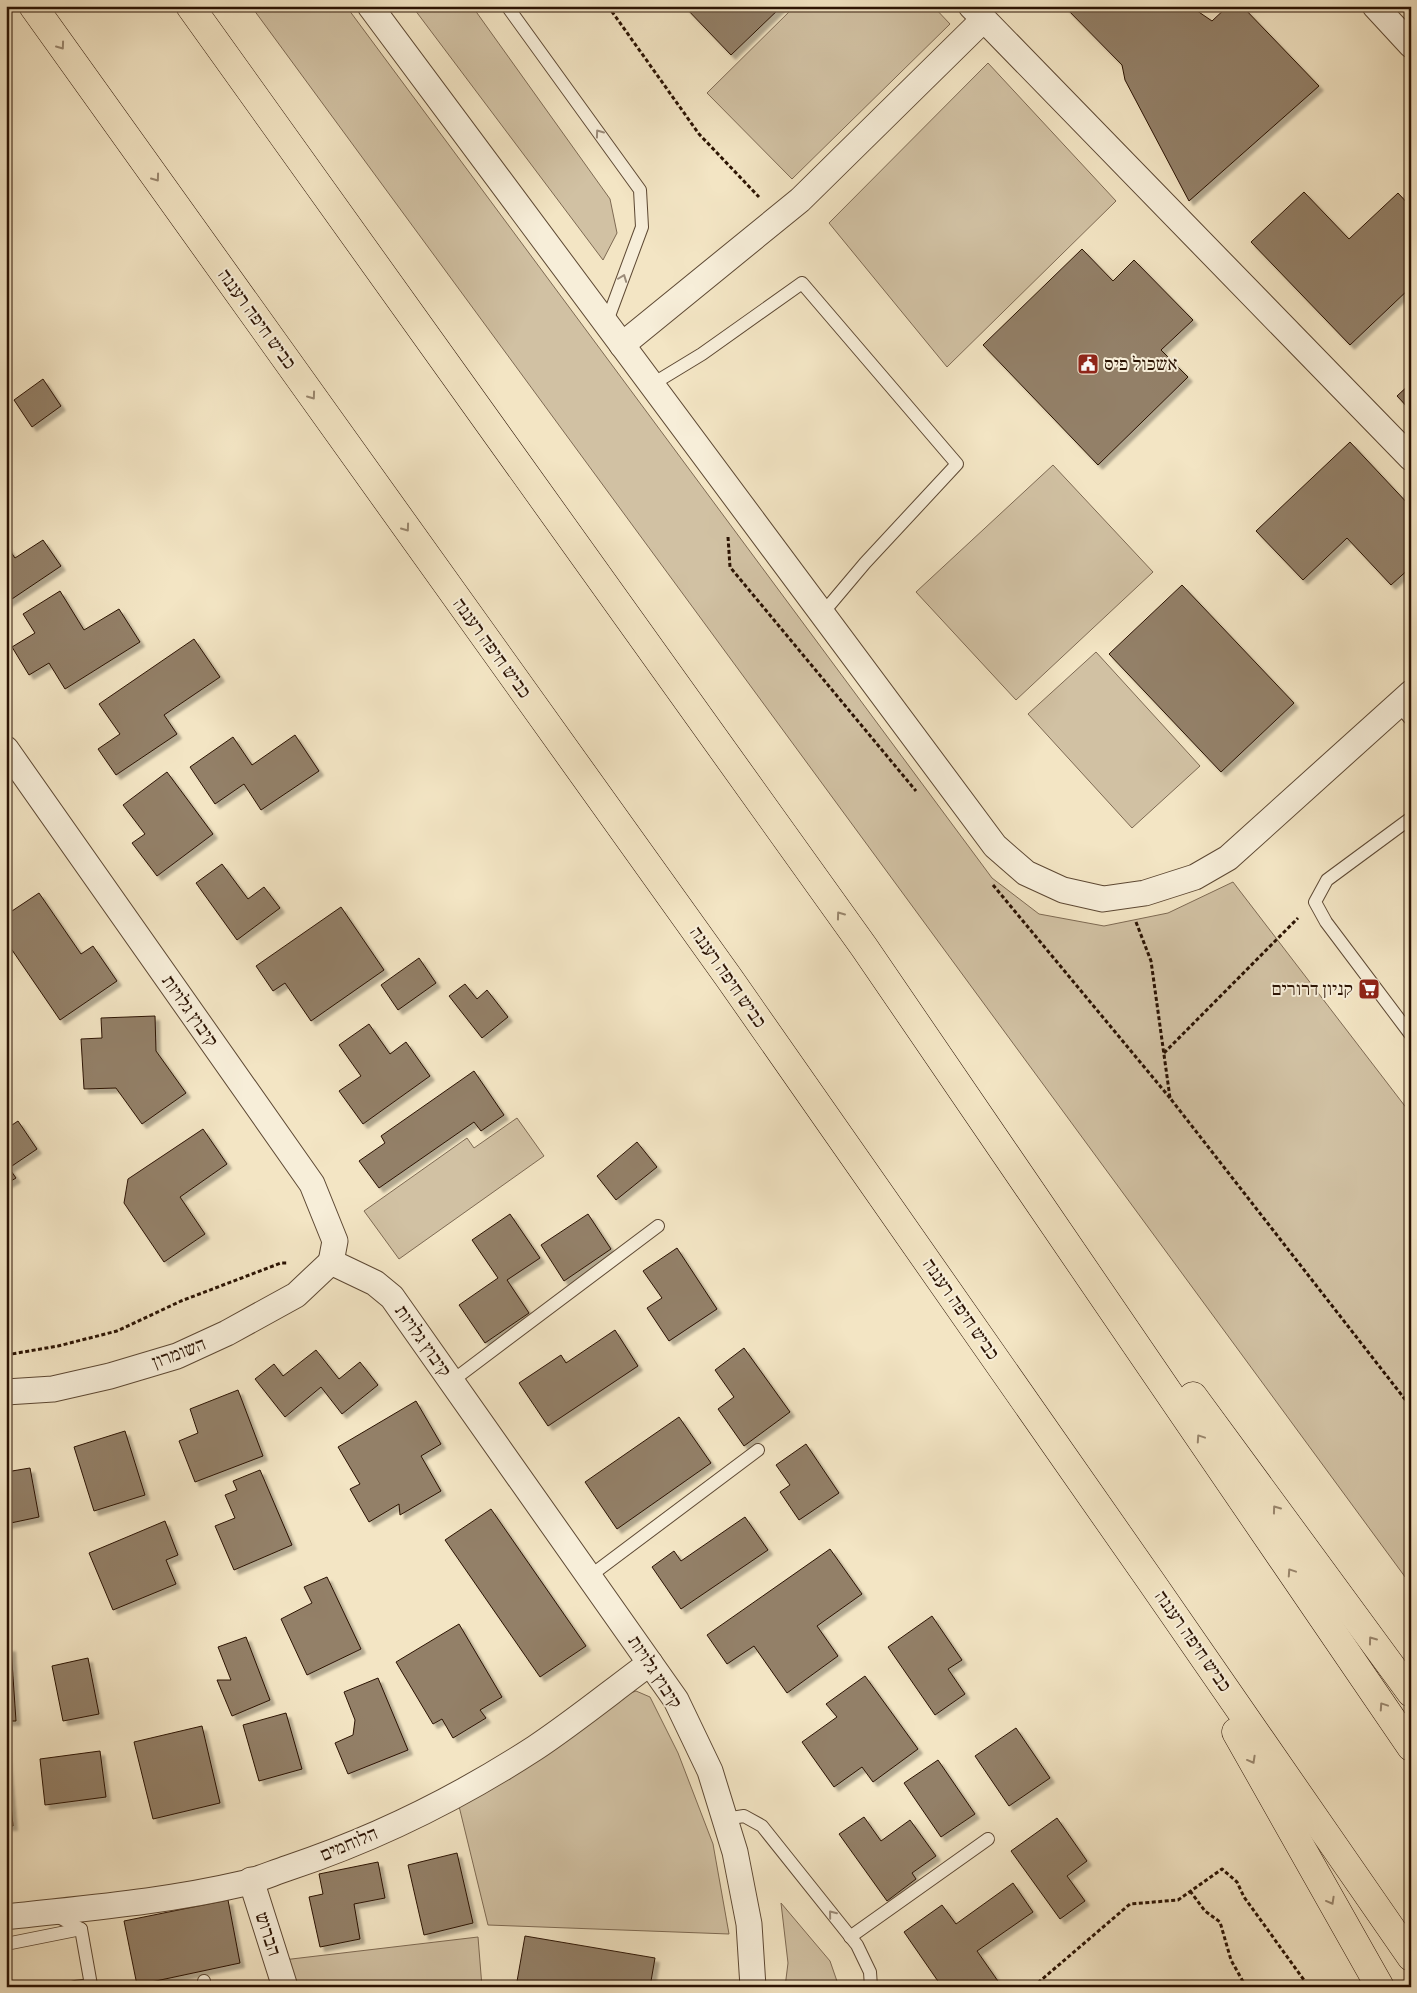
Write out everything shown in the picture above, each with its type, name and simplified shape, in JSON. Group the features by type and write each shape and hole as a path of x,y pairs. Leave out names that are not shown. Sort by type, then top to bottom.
{"highway":[{"name":"כביש חיפה רעננה","path":"33,6 729,978 1411,1957"},
{"path":"190,6 864,947 1411,1693"},
{"path":"864,947 1411,1747"},
{"path":"1150,1580 1380,1987"}],"street":[{"path":"370,6 995,846 1026,873 1063,890 1103,899 1145,894 1195,877 1228,858 1407,706"},
{"path":"1375,6 1411,45"},
{"path":"622,345 800,200 977,13 1411,458"},
{"name":"קיבוץ גלויות","path":"6,749 312,1184 335,1241 331,1262 375,1283 392,1297 676,1700 710,1771 735,1852 748,1924 752,1987"},
{"name":"השומרון","path":"6,1392 53,1389 110,1376 177,1356 227,1333 296,1295 331,1262"},
{"name":"הלוחמים","path":"6,1917 191,1894 251,1880 311,1861 427,1810 486,1778 536,1747 650,1663"},
{"name":"הברוש","path":"251,1880 285,1987"}],"lane":[{"path":"507,6 640,190 642,227 606,324"},
{"path":"652,385 702,354 802,283 957,464 865,563 822,614"},
{"path":"1411,818 1327,880 1315,902 1326,922 1411,1035"},
{"path":"452,1381 658,1226"},
{"path":"590,1576 758,1450"},
{"path":"725,1819 744,1816 762,1826 857,1945 870,1972 871,1987"},
{"path":"850,1937 988,1839"},
{"path":"49,1912 81,1929"},
{"path":"6,1944 81,1929"},
{"path":"76,1987 91,1986 81,1929"}],"path":[{"path":"608,6 699,134 779,217"},
{"path":"1126,896 1151,961 1170,1098 1411,1407"},
{"path":"1164,1053 1315,902"},
{"path":"6,1355 58,1346 117,1331 181,1301 281,1263 331,1262"},
{"path":"1033,1987 1130,1904 1178,1900 1222,1869 1237,1882 1244,1897 1309,1987"},
{"path":"1190,1892 1205,1911 1220,1922 1231,1960 1246,1987"}],"shaded area":[{"path":"251,6 346,6 992,878 1039,914 1104,926 1168,913 1233,882 1411,1114 1411,1585"},
{"path":"412,6 472,6 610,199 617,233 603,260"},
{"path":"795,6 933,6 950,24 792,179 707,93"},
{"path":"988,63 1116,201 947,367 829,223"},
{"path":"1053,465 1153,572 1016,700 916,592"},
{"path":"1096,652 1200,766 1132,828 1028,714"},
{"path":"517,1118 544,1156 399,1259 364,1211 467,1138 474,1148"},
{"path":"636,1691 650,1697 678,1753 713,1844 729,1934 488,1925 457,1798 623,1696"},
{"path":"781,1903 830,1961 839,1987 785,1987 788,1963"},
{"path":"478,1937 482,1987 285,1987 283,1960"}],"building":[{"path":"684,6 782,6 731,55"},
{"path":"1064,6 1190,6 1212,21 1228,6 1242,6 1319,86 1189,201 1125,80 1122,65"},
{"path":"1304,192 1349,239 1398,193 1411,207 1411,287 1350,345 1251,242"},
{"name":"אשכול פיס","path":"1082,249 1113,281 1134,260 1193,320 1161,350 1188,377 1098,465 983,345"},
{"path":"43,379 61,406 32,427 14,400"},
{"path":"1411,383 1411,411 1397,396"},
{"path":"1350,442 1411,507 1411,567 1391,585 1347,538 1303,580 1256,531"},
{"path":"43,540 61,566 6,603 6,545 15,558"},
{"path":"1182,585 1294,703 1221,772 1109,654"},
{"path":"60,591 84,630 119,609 140,642 65,689 49,663 29,675 12,647 35,633 23,614"},
{"path":"194,639 220,677 164,715 177,734 116,775 98,749 120,734 99,704"},
{"path":"295,735 319,771 261,810 244,784 215,804 190,767 233,737 252,765"},
{"path":"167,772 213,834 157,876 132,843 145,834 123,805"},
{"path":"222,864 248,899 264,887 280,908 237,940 196,883"},
{"path":"39,893 81,954 93,946 117,981 60,1020 10,947 6,949 6,915"},
{"path":"341,907 384,970 311,1021 285,983 273,991 256,966"},
{"path":"419,958 436,983 398,1010 381,985"},
{"path":"465,984 477,999 487,990 508,1017 482,1038 449,996"},
{"path":"155,1016 156,1051 186,1093 142,1124 116,1088 84,1089 81,1039 102,1038 101,1018"},
{"path":"369,1024 390,1054 406,1042 430,1076 363,1124 339,1091 361,1076 339,1045"},
{"path":"474,1071 504,1115 481,1131 474,1122 379,1188 359,1161 385,1143 381,1136"},
{"path":"18,1121 37,1149 9,1168 16,1178 6,1184 6,1129"},
{"path":"203,1129 227,1164 180,1197 205,1234 164,1262 124,1203 128,1179"},
{"path":"637,1142 657,1167 616,1200 597,1176"},
{"path":"510,1214 540,1258 507,1280 529,1313 485,1343 459,1305 498,1278 472,1240"},
{"path":"588,1214 611,1249 564,1281 541,1245"},
{"path":"677,1248 717,1309 669,1341 647,1308 662,1298 643,1271"},
{"path":"615,1330 638,1366 548,1426 519,1383 561,1355 566,1363"},
{"path":"744,1348 790,1412 744,1446 718,1409 734,1397 715,1370"},
{"path":"316,1350 339,1379 360,1362 378,1385 342,1414 321,1387 285,1417 255,1379 274,1364 283,1376"},
{"path":"238,1390 263,1456 195,1482 179,1441 198,1433 190,1409"},
{"path":"416,1401 441,1444 421,1456 441,1491 400,1515 399,1504 369,1522 350,1489 360,1484 338,1447"},
{"path":"679,1417 711,1463 617,1529 585,1482"},
{"path":"125,1431 145,1495 94,1511 74,1447"},
{"path":"806,1444 839,1493 799,1520 780,1492 790,1485 776,1465"},
{"path":"30,1468 39,1517 6,1524 6,1472"},
{"path":"260,1470 292,1545 234,1570 215,1526 235,1518 225,1495 237,1490 233,1481"},
{"path":"491,1509 586,1646 540,1677 445,1540"},
{"path":"745,1517 768,1550 681,1609 652,1567 674,1551 681,1561"},
{"path":"165,1521 178,1555 166,1560 176,1584 113,1610 89,1553"},
{"path":"830,1549 862,1594 817,1626 838,1656 787,1693 754,1646 727,1664 707,1635"},
{"path":"327,1577 361,1649 307,1675 281,1619 312,1603 304,1587"},
{"path":"932,1616 962,1660 948,1669 965,1694 935,1715 888,1647"},
{"path":"459,1624 502,1697 480,1710 486,1718 453,1738 442,1719 433,1724 396,1662"},
{"path":"246,1637 270,1700 232,1716 217,1680 231,1680 218,1647"},
{"path":"11,1647 16,1721 6,1721 6,1648"},
{"path":"88,1658 99,1714 63,1721 52,1666"},
{"path":"865,1676 918,1749 873,1782 862,1767 834,1787 802,1742 837,1717 826,1704"},
{"path":"378,1678 408,1750 348,1774 335,1743 353,1735 355,1720 344,1692"},
{"path":"286,1713 302,1769 259,1781 243,1725"},
{"path":"202,1726 220,1803 153,1819 134,1742"},
{"path":"1016,1728 1050,1778 1009,1806 975,1756"},
{"path":"6,1749 13,1826 6,1826"},
{"path":"100,1751 106,1797 45,1805 40,1759"},
{"path":"938,1760 975,1814 941,1837 904,1783"},
{"path":"864,1817 881,1841 910,1820 936,1856 912,1873 916,1879 887,1901 839,1834"},
{"path":"1057,1818 1087,1861 1067,1876 1085,1901 1060,1919 1011,1851"},
{"path":"457,1853 473,1923 424,1935 408,1865"},
{"path":"378,1862 385,1898 354,1904 360,1939 320,1947 309,1897 323,1894 319,1874"},
{"path":"1013,1883 1033,1912 977,1951 1000,1984 996,1987 942,1987 904,1932 942,1905 956,1924"},
{"path":"228,1900 240,1963 137,1985 124,1921"},
{"path":"525,1936 655,1958 650,1987 516,1987"}],"place":[{"name":"אשכול פיס","path":"1088,364"},
{"name":"קניון דרורים","path":"1369,989"}]}
